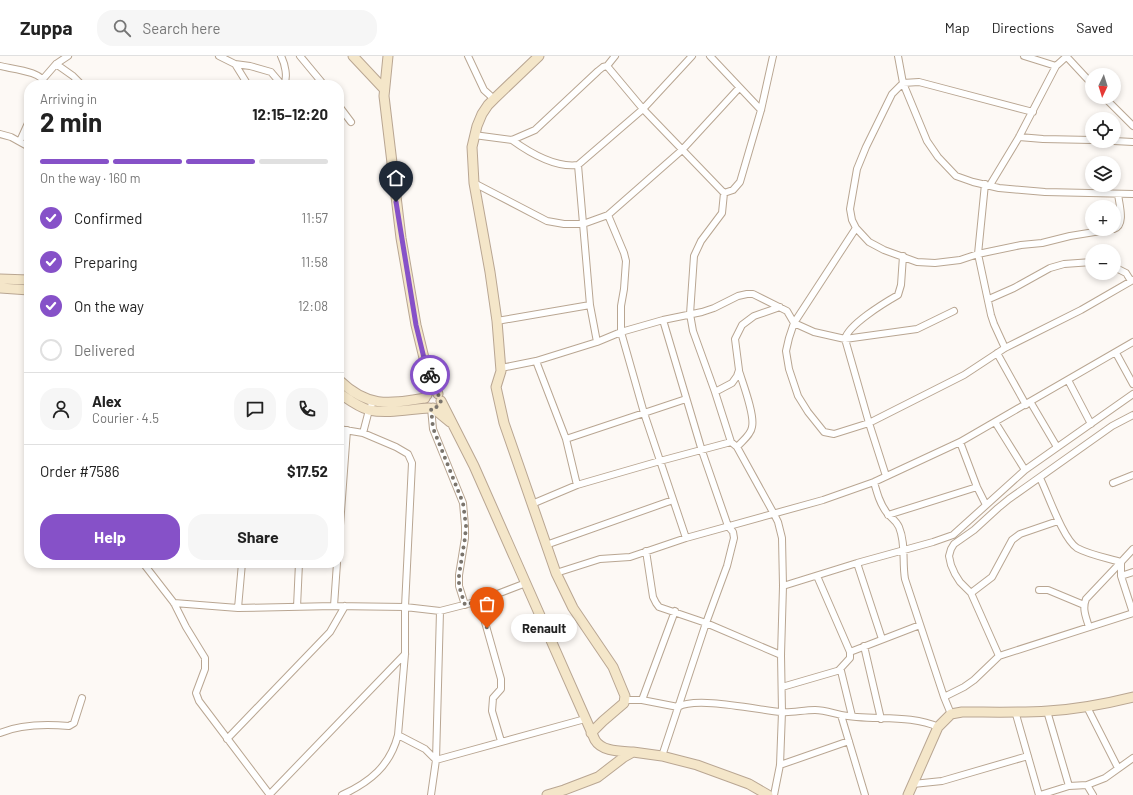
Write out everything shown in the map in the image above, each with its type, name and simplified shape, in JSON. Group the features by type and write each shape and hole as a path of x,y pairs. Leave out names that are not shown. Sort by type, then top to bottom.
{"street":[{"path":"45,80 56,64 68,56"},
{"path":"220,56 235,64 250,66 271,72 278,80"},
{"path":"281,56 286,77 285,80"},
{"path":"300,56 320,80"},
{"path":"354,56 384,89"},
{"path":"388,56 384,89 395,190 408,282 416,325 428,370 439,398 474,466 597,744 613,750 662,756 697,765 749,784 764,794"},
{"path":"468,56 484,90 494,99"},
{"path":"539,56 494,99 482,114 474,135 472,156 474,183 497,321 501,368 496,387 504,423 556,573 573,608 612,667 626,700"},
{"path":"474,135 512,140 535,130 598,71 607,66 615,56"},
{"path":"512,140 523,149 560,165 569,167 578,165 643,109 692,56"},
{"path":"710,56 761,110"},
{"path":"724,193 733,190 740,182 761,110 773,56"},
{"path":"898,56 903,83 918,117 926,141 935,154 956,176 973,182 999,188 1045,192 1133,194"},
{"path":"1024,56 1056,66"},
{"path":"1005,348 994,324 978,254 988,185 1019,137 1056,66 1066,56 1085,76"},
{"path":"56,64 77,80"},
{"path":"235,64 245,80"},
{"path":"0,66 31,73 41,80"},
{"path":"607,66 643,109 724,193"},
{"path":"1033,112 919,82 903,83 892,94 857,169 850,209 852,220 856,228 870,242 884,250 918,262 960,260 978,254 1085,234"},
{"path":"474,183 547,221 564,224 583,224 608,215 682,150 739,88"},
{"path":"1111,104 1133,126"},
{"path":"344,113 351,122"},
{"path":"20,141 24,132"},
{"path":"0,134 24,144"},
{"path":"1019,137 1037,139 1085,140"},
{"path":"1121,141 1133,142"},
{"path":"578,165 590,305 597,342"},
{"path":"724,193 722,212 701,241 694,256 690,314 693,331 731,442 737,447 774,514 778,522 782,538 784,586 781,655 782,712 780,765 774,795"},
{"path":"1118,194 1119,200"},
{"path":"608,215 626,261 621,306 621,332 644,413 686,538"},
{"path":"856,228 794,323 786,351 789,369 798,396 824,432 834,434 869,423 964,375 1005,348 1080,310 1132,280 1126,273 1121,270"},
{"path":"886,476 845,339 847,332 867,315 898,295 900,291 903,256"},
{"path":"989,300 1050,268 1064,264 1085,262"},
{"path":"24,280 2,279 1,290 24,290"},
{"path":"501,368 536,361 597,342 621,332 663,320 702,312 747,294 753,294 787,311 794,323 814,332 845,339 917,329 954,311"},
{"path":"497,321 590,305"},
{"path":"737,447 748,434 752,426 752,416 739,370 735,339 742,324 754,316 780,307"},
{"path":"662,756 733,547 733,532 728,526 702,451 663,320"},
{"path":"556,573 604,559 630,557 686,538 823,500 874,482 960,442 1133,342"},
{"path":"997,353 1057,448"},
{"path":"1116,353 1133,384"},
{"path":"536,361 566,439 577,485"},
{"path":"428,370 425,404 451,422"},
{"path":"715,392 732,383 739,370"},
{"path":"1068,380 1091,424"},
{"path":"344,384 371,406 400,402 426,396 431,393 439,398"},
{"path":"784,586 953,535 1025,470 1133,394"},
{"path":"344,397 350,401 388,410 431,408 439,405 439,398"},
{"path":"566,439 686,399"},
{"path":"363,433 371,406"},
{"path":"431,408 433,428 463,503 465,538 459,575 459,586 465,605"},
{"path":"999,656 970,593 960,582 951,565 949,556 951,549 954,544 974,530 998,508 1112,426 1133,415"},
{"path":"995,422 1025,470"},
{"path":"342,795 364,783 383,766 395,748 398,735 405,654 405,607 412,463 408,454 363,433 344,430"},
{"path":"344,470 347,430"},
{"path":"532,504 577,485 731,442"},
{"path":"960,442 977,487 986,505"},
{"path":"1113,483 1133,475"},
{"path":"1040,478 1058,520 1067,537 1074,545 1078,548 1121,562"},
{"path":"874,482 882,505 888,515 894,519 899,527 904,549 903,568 905,579 951,714"},
{"path":"888,515 977,487"},
{"path":"546,545 673,500"},
{"path":"970,593 992,577 1012,540 1020,534 1058,520"},
{"path":"1089,627 1084,613 1086,599 1133,549"},
{"path":"646,551 654,597 659,607 675,611 706,623 781,655"},
{"path":"944,697 974,680 999,656 1133,613 1121,576 1121,562"},
{"path":"857,563 882,639"},
{"path":"147,568 174,603 186,627 205,658 205,669 196,690 197,696 227,739 270,795 405,654"},
{"path":"238,608 242,568"},
{"path":"297,607 299,568"},
{"path":"334,606 337,568"},
{"path":"1121,576 1133,572"},
{"path":"782,687 839,670 850,658 850,652 817,576"},
{"path":"174,603 238,608 345,606 405,607 440,611 479,601 526,584"},
{"path":"1039,590 1048,590 1084,605"},
{"path":"479,601 501,679 501,689 493,698 492,711 501,741"},
{"path":"227,739 330,632 345,606"},
{"path":"431,795 436,760 440,611"},
{"path":"642,700 675,611"},
{"path":"850,652 920,624"},
{"path":"864,646 881,718"},
{"path":"839,670 842,673 852,716"},
{"path":"0,733 10,728 28,726 69,726 74,723 82,698"},
{"path":"908,795 938,727 951,714 962,712 1046,711 1087,707 1133,698"},
{"path":"592,733 626,700 642,700 678,707 689,703 717,704 782,712 823,710 841,715 925,723 938,727"},
{"path":"1087,707 1118,768"},
{"path":"1014,711 1040,795 1069,786 1087,785 1105,778 1133,758"},
{"path":"1046,711 1069,786"},
{"path":"841,715 866,795"},
{"path":"436,760 585,719"},
{"path":"398,735 425,749 436,760"},
{"path":"780,765 849,741"},
{"path":"547,795 598,777 633,752"},
{"path":"913,784 942,781 1028,756"},
{"path":"1087,785 1093,795"}],"way so far":[{"path":"430,375 441,401 437,407 431,408 433,428 440,449 463,503 466,526 459,575 459,586 465,605 479,601 487,628"}],"place":[{"name":"Renault","path":"487,628"}],"route":[{"path":"396,202 416,325 430,375"}]}
